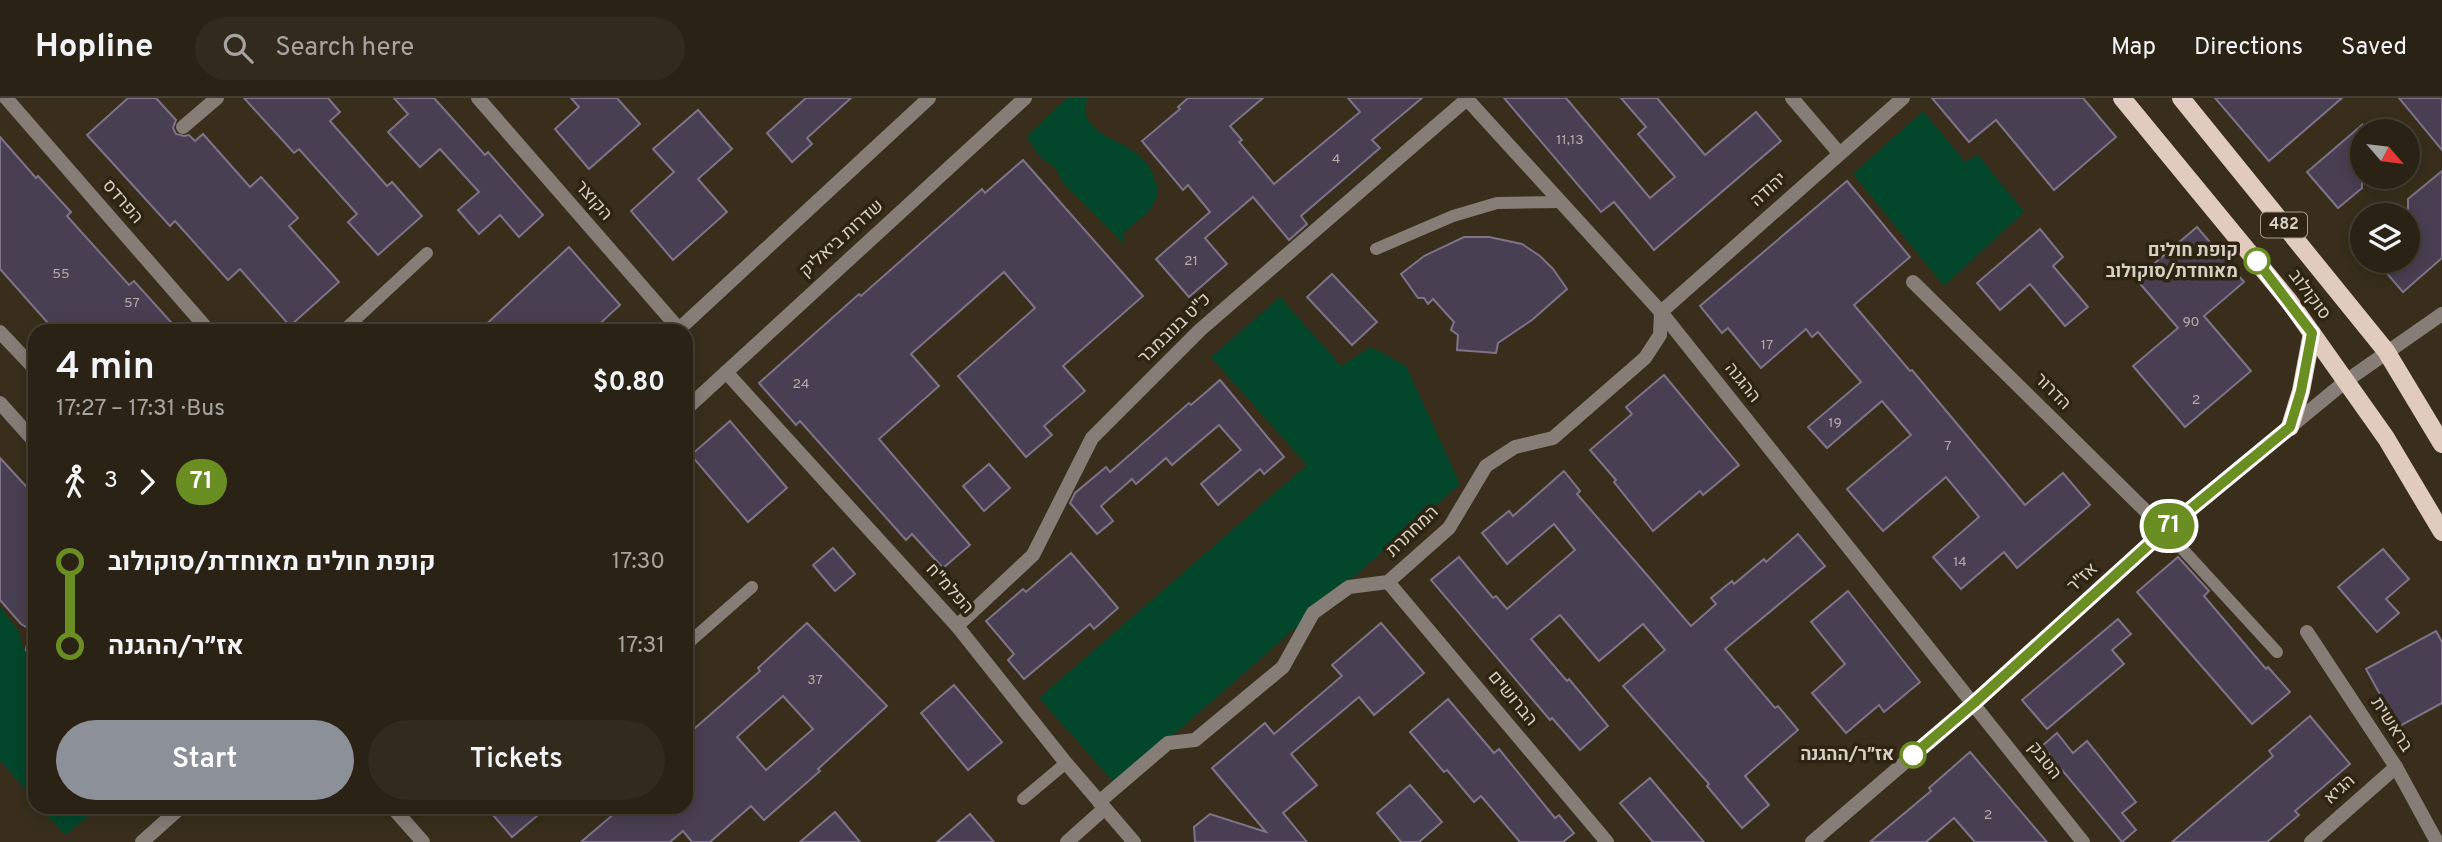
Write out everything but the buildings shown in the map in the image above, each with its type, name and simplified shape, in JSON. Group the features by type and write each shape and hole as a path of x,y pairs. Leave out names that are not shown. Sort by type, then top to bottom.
{"main road":[{"name":"סוקולוב","path":"2123,98 2289,301 2386,438 2442,532"},
{"name":"סוקולוב","path":"2181,98 2386,351 2442,444"},
{"path":"2290,427 2301,391 2312,333"}],"street":[{"name":"הפרדס","path":"6,98 203,324"},
{"path":"183,127 217,98"},
{"name":"הקוצר","path":"478,98 673,324"},
{"path":"684,324 929,98"},
{"name":"שדרות ביאליק","path":"693,403 1025,98"},
{"path":"1792,98 1839,153"},
{"name":"יהודה","path":"1661,312 1903,98"},
{"name":"ההגנה","path":"1467,99 1661,312 1974,703"},
{"name":"כ\"ט בנובמבר","path":"957,626 1033,555 1091,438 1200,330 1467,99"},
{"name":"הדרור","path":"1913,282 2165,530"},
{"name":"המחתרת","path":"1067,842 1101,805 1168,743 1195,740 1283,667 1313,614 1349,587 1388,582 1449,528 1486,466 1515,447 1553,438 1645,358 1660,335 1661,312"},
{"name":"אז\"ר","path":"1812,842 1974,703 2165,530 2346,381 2442,314"},
{"path":"0,332 28,362"},
{"name":"הפלמ\"ח","path":"726,372 957,626 1066,763 1134,842"},
{"path":"0,403 28,434"},
{"name":"הברושים","path":"1388,582 1607,842"},
{"name":"בראשית","path":"2307,632 2396,766 2437,842"},
{"name":"הטבק","path":"1974,703 2083,842"},
{"name":"הגיא","path":"2311,842 2396,766"},
{"path":"142,842 173,814"},
{"path":"398,814 423,842"}],"lane":[{"path":"1376,249 1453,216 1497,203 1560,202"},
{"path":"351,324 427,253"},
{"path":"2165,530 2277,652"},
{"path":"693,639 752,587"},
{"path":"1023,800 1066,763"}],"green space":[{"path":"1067,98 1087,98 1088,120 1095,128 1134,151 1151,169 1156,182 1155,202 1148,212 1123,234 1124,244 1064,184 1054,166 1037,153 1027,136"},
{"path":"1923,111 1965,162 1978,155 2024,212 1944,286 1853,174"},
{"path":"1280,297 1341,366 1371,347 1406,366 1460,484 1116,785 1039,698 1307,465 1211,357"},
{"path":"0,607 20,633 21,646 28,650 28,793 0,760"},
{"path":"46,814 91,814 65,835"}],"bus line":[{"name":"71","path":"1913,755 2165,530 2290,427 2301,391 2312,333 2257,261"}],"place":[{"name":"קופת חולים מאוחדת/סוקולוב","path":"2257,261"},
{"name":"אז״ר/ההגנה","path":"1913,755"}]}
